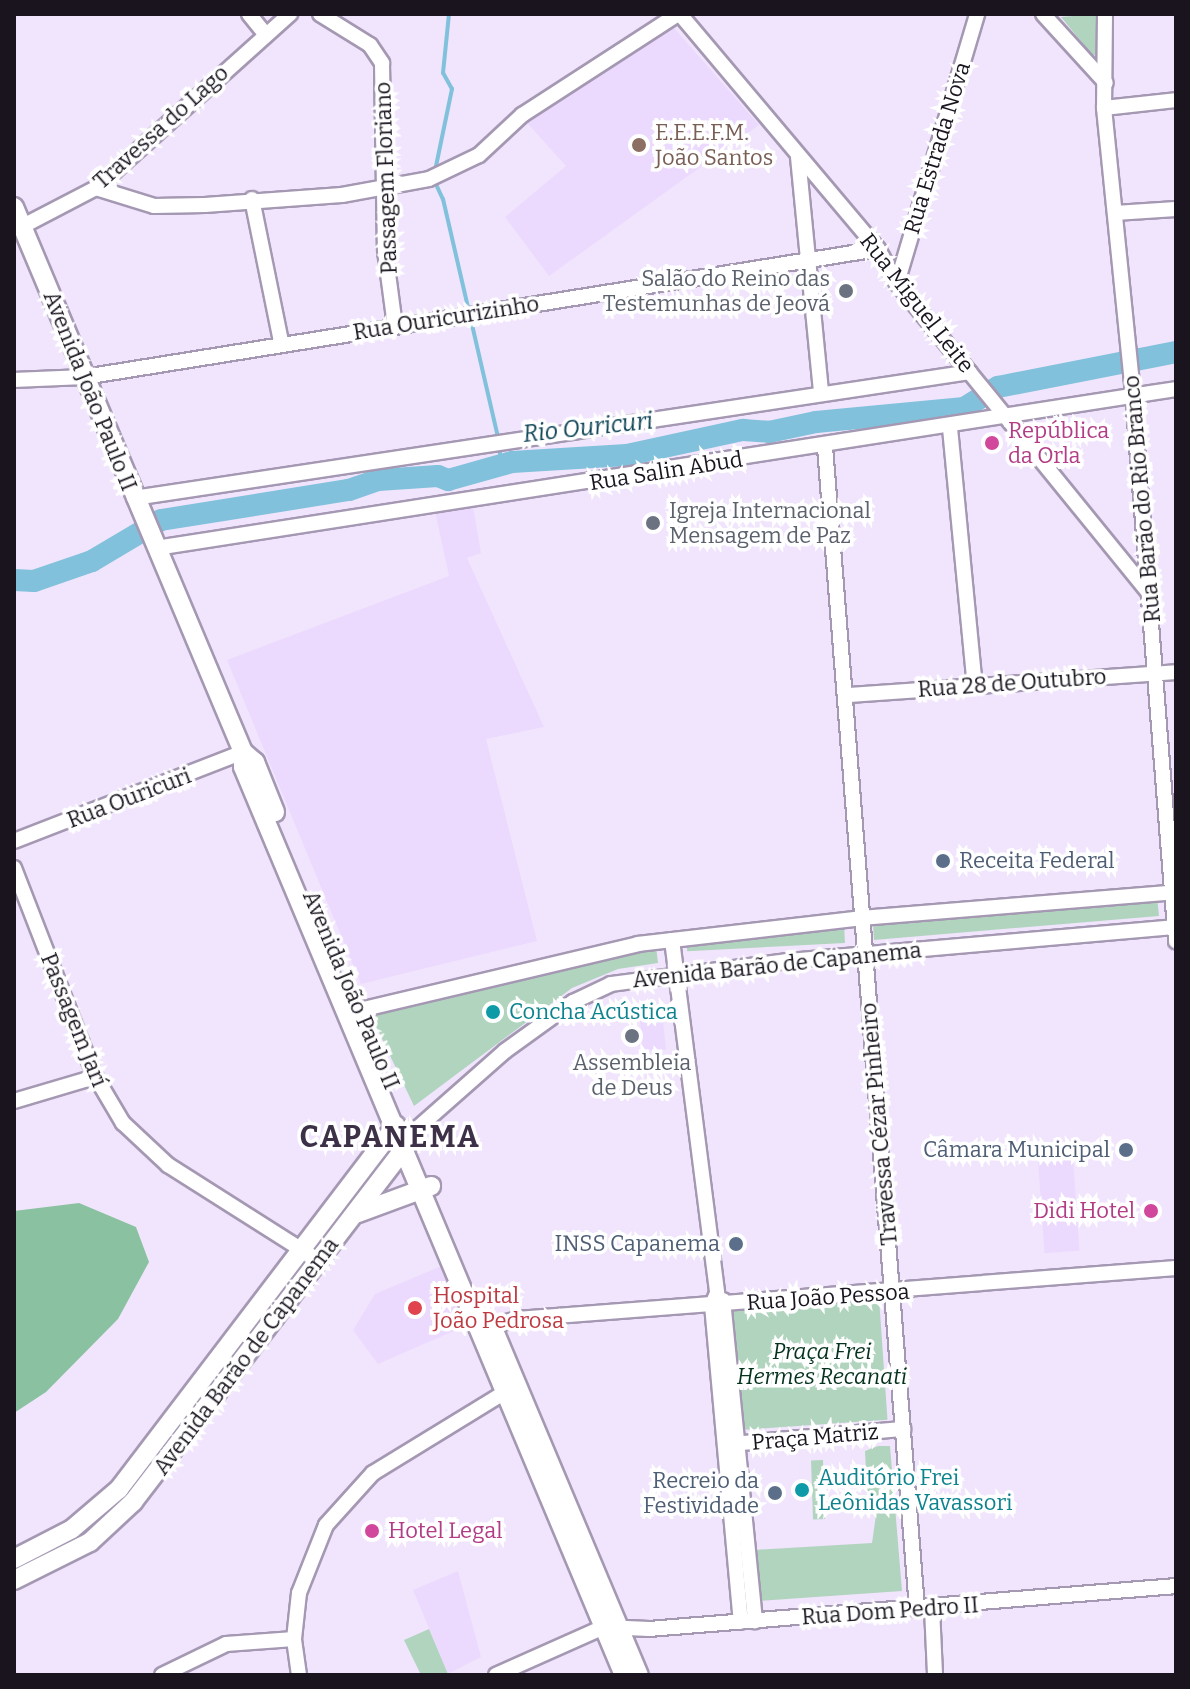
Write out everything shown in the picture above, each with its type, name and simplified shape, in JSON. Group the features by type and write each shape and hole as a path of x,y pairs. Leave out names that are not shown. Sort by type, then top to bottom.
{"main road":[{"name":"Avenida João Paulo II","path":"14,207 243,752 243,767 429,1187 612,1627 624,1675"},
{"name":"Avenida Barão de Capanema","path":"14,1580 58,1561 113,1523 302,1250 378,1152 408,1139"},
{"name":"Avenida Barão de Capanema","path":"14,1559 99,1509 180,1428 319,1261 408,1139"},
{"path":"355,1214 429,1187"},
{"name":"Avenida João Paulo II","path":"486,1327 505,1392 612,1627 639,1675"},
{"path":"99,1509 113,1523"}],"street":[{"path":"249,14 266,35"},
{"name":"Travessa do Lago","path":"23,226 96,188 290,14"},
{"name":"Passagem Floriano","path":"320,14 370,45 382,63 384,190 395,326"},
{"path":"96,188 154,206 384,190 441,175 479,155 522,115 679,14"},
{"name":"Rua Miguel Leite","path":"679,14 878,249 897,283 1150,594"},
{"name":"Rua Estrada Nova","path":"897,283 977,14"},
{"path":"1043,14 1106,83"},
{"name":"Rua Barão do Rio Branco","path":"1105,14 1104,108 1133,395 1176,932"},
{"path":"1104,108 1176,100"},
{"path":"798,157 821,391"},
{"path":"252,199 281,342"},
{"path":"1115,213 1176,209"},
{"name":"Rua Ouricurizinho","path":"14,380 84,377 281,342 878,249"},
{"path":"134,498 821,391 970,372"},
{"name":"Rua Salin Abud","path":"155,546 950,428 1003,413 1176,389"},
{"path":"950,428 975,686"},
{"name":"Travessa Cézar Pinheiro","path":"825,447 849,695 864,955 895,1292 903,1429 935,1675"},
{"name":"Rua 28 de Outubro","path":"849,695 1176,672"},
{"name":"Rua Ouricuri","path":"14,841 243,752"},
{"name":"Passagem Jarí","path":"14,868 95,1077 123,1123 146,1147 319,1261"},
{"name":"Avenida Barão de Capanema","path":"352,1012 608,949 862,918 1174,892"},
{"name":"Avenida Barão de Capanema","path":"408,1139 485,1067 573,1002 620,981 864,955 1176,932"},
{"path":"672,940 719,1301 748,1622"},
{"path":"14,1101 95,1077"},
{"name":"Rua João Pessoa","path":"486,1327 719,1301 895,1292 1176,1268"},
{"path":"299,1675 294,1639 306,1570 340,1507 390,1461 505,1392"},
{"name":"Praça Matriz","path":"733,1444 903,1429"},
{"name":"Rua Dom Pedro II","path":"612,1627 748,1622 1176,1586"},
{"path":"496,1675 612,1627"},
{"path":"162,1675 226,1644 294,1639"}],"shaded area":[{"name":"E.E.E.F.M. João Santos","path":"668,21 759,125 549,276 505,217 566,166 521,116"},
{"path":"473,506 481,553 467,558 544,727 486,739 537,941 361,984 227,660 449,576 435,511"},
{"path":"662,1011 666,1050 643,1052 639,1013"},
{"path":"1073,1159 1079,1251 1045,1253 1038,1161"},
{"name":"Hospital João Pedrosa","path":"444,1265 470,1324 378,1364 353,1330 375,1294"},
{"path":"458,1571 481,1657 448,1674 413,1590"}],"green space":[{"path":"1097,14 1098,54 1093,56 1061,17"},
{"path":"1157,897 1159,916 874,940 873,924"},
{"path":"844,924 845,943 687,951 686,932"},
{"path":"656,946 658,963 618,969 572,988 414,1106 366,1005"},
{"path":"79,1203 136,1227 149,1262 118,1319 46,1392 14,1413 14,1211"},
{"name":"Praça Frei Hermes Recanati","path":"879,1298 888,1420 738,1430 729,1308"},
{"path":"890,1446 902,1591 757,1601 753,1550 872,1543 878,1501 867,1490 865,1451"},
{"path":"811,1460 823,1460 825,1519 813,1519"},
{"path":"429,1629 446,1675 421,1675 404,1640"}],"waterway":[{"path":"435,171 452,89 443,73 449,14"},
{"path":"434,180 443,199 498,438"},
{"name":"Rio Ouricuri","path":"14,580 34,581 92,561 161,520 349,490 378,480 438,476 448,480 512,462 627,455 743,430 769,432 816,422 964,408 998,387 1176,352"},
{"path":"500,446 500,464"}],"place":[{"name":"E.E.E.F.M. João Santos","path":"639,145"},
{"name":"Salão do Reino das Testemunhas de Jeová","path":"846,291"},
{"name":"República da Orla","path":"992,443"},
{"name":"Igreja Internacional Mensagem de Paz","path":"653,523"},
{"name":"Receita Federal","path":"943,861"},
{"name":"Concha Acústica","path":"493,1012"},
{"name":"Assembleia de Deus","path":"632,1036"},
{"name":"Câmara Municipal","path":"1126,1150"},
{"name":"Didi Hotel","path":"1151,1211"},
{"name":"INSS Capanema","path":"736,1244"},
{"name":"Hospital João Pedrosa","path":"415,1308"},
{"name":"Auditório Frei Leônidas Vavassori","path":"802,1490"},
{"name":"Recreio da Festividade","path":"775,1493"},
{"name":"Hotel Legal","path":"372,1531"}],"district":[{"name":"CAPANEMA","path":"390,1137"}]}
